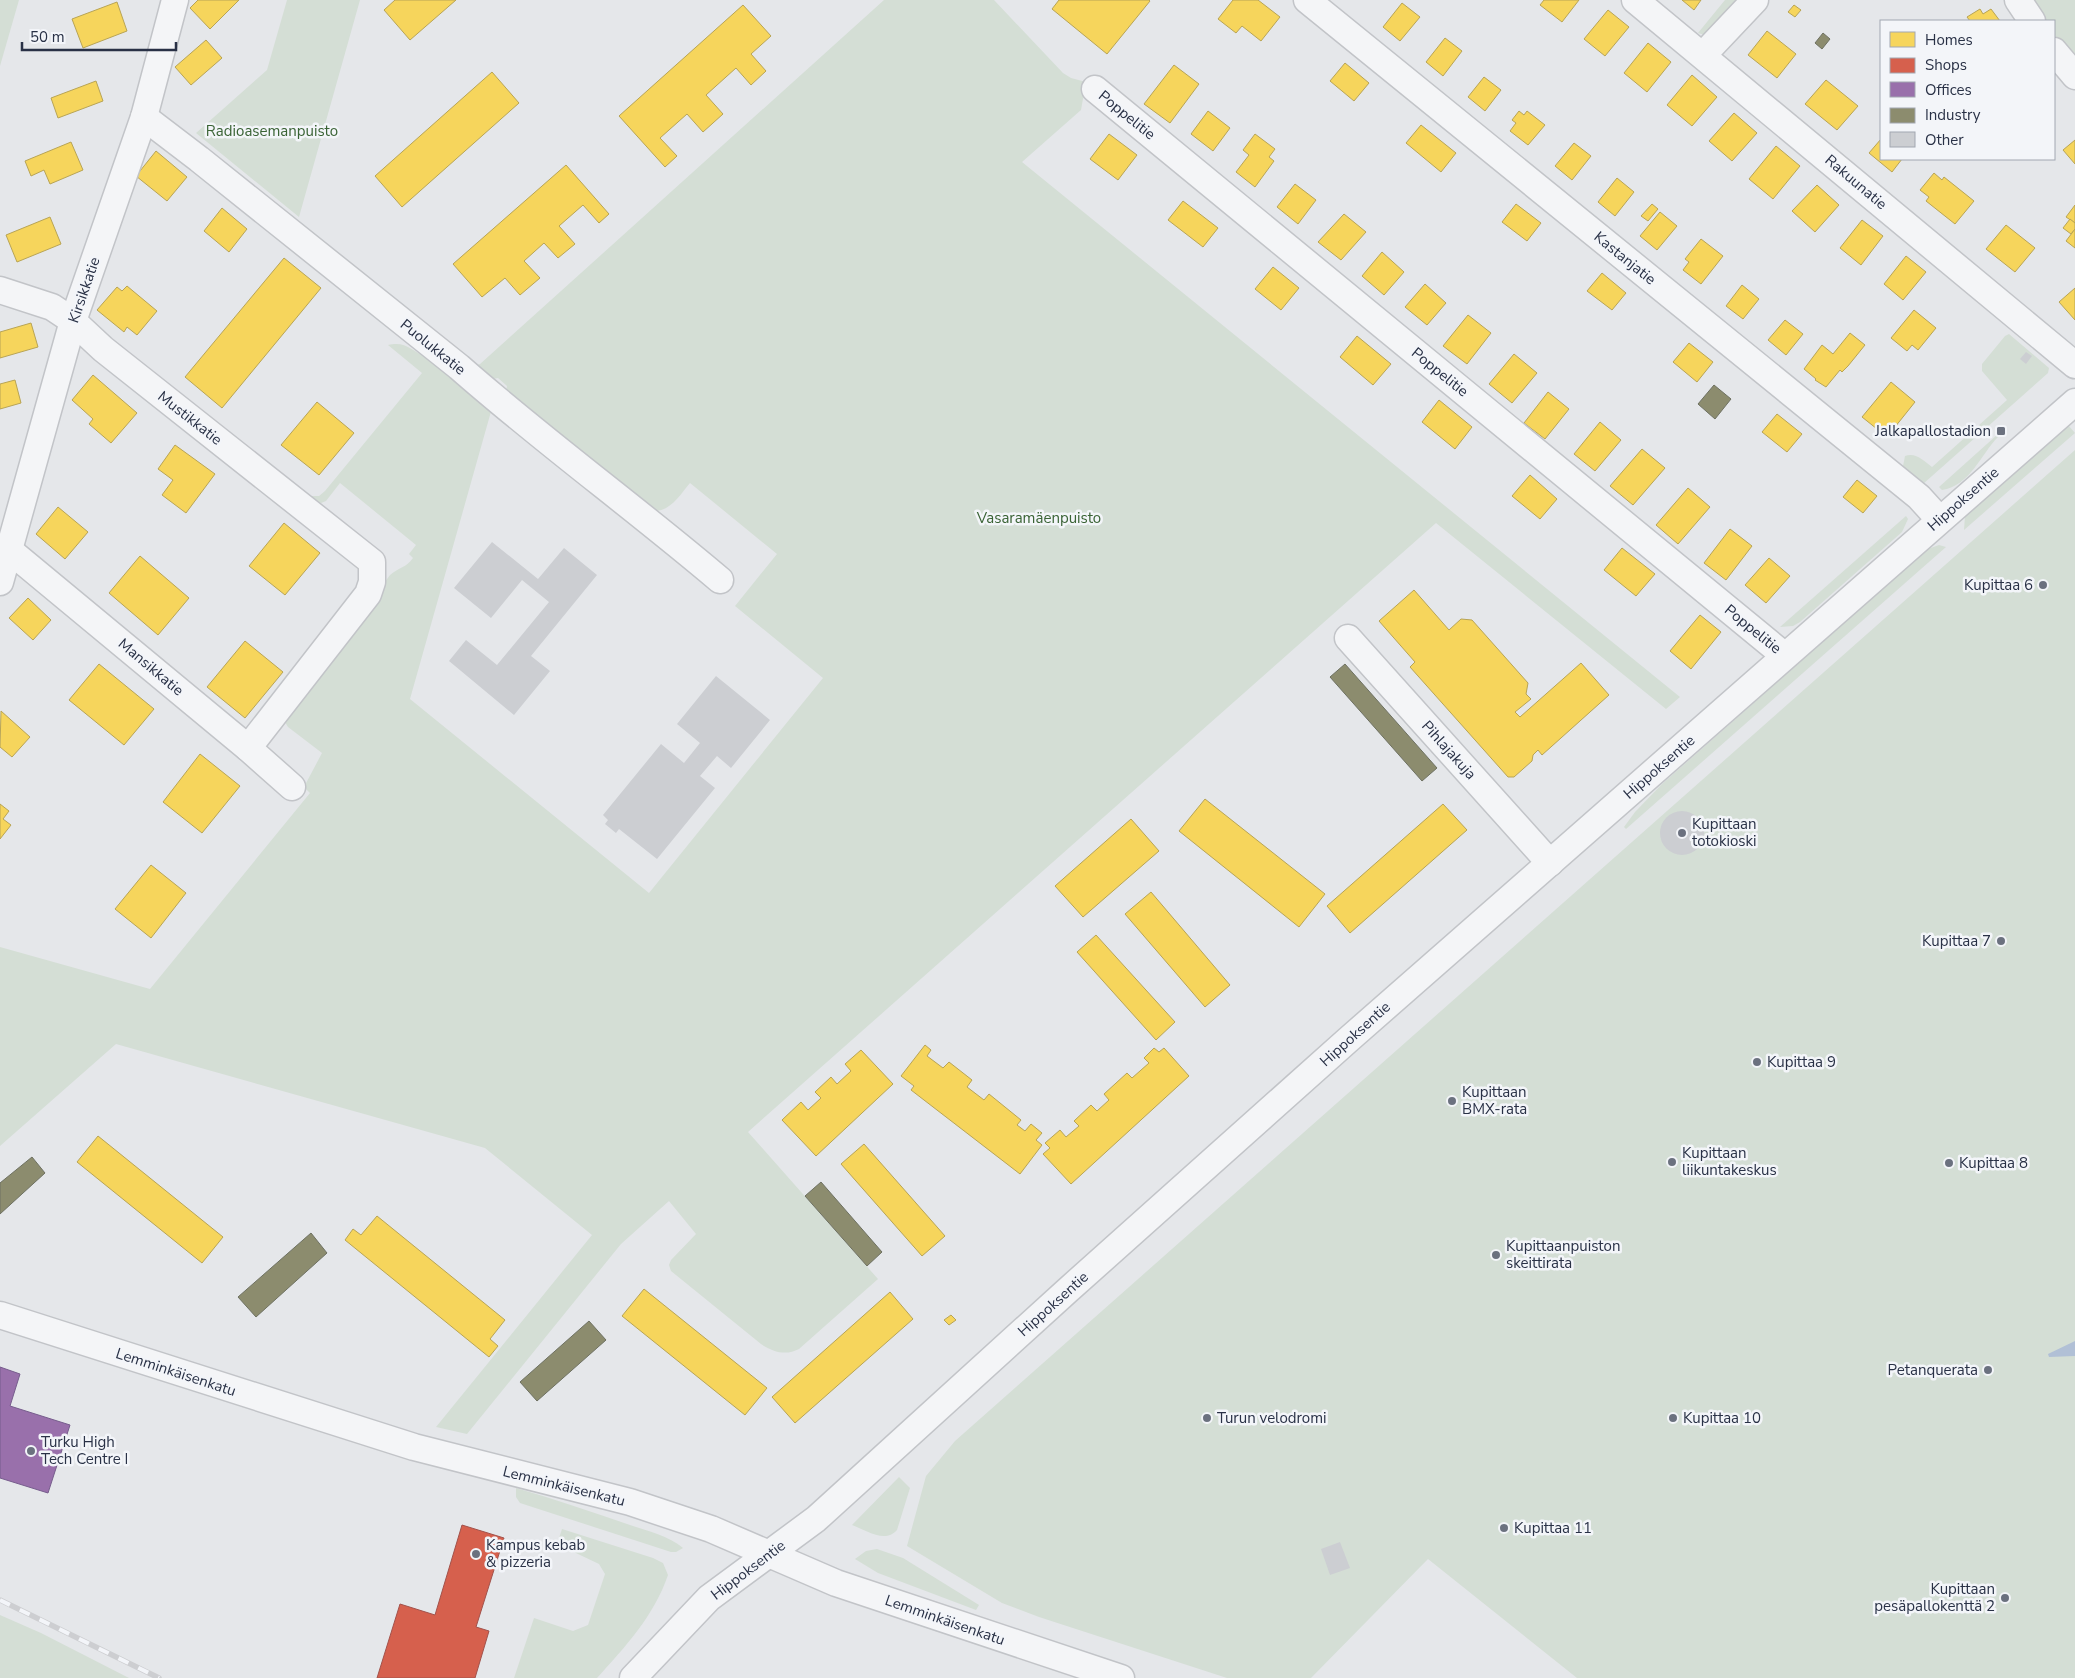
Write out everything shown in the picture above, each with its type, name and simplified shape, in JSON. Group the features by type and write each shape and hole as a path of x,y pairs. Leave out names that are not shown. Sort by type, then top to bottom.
{"street":[{"name":"Kirsikkatie","path":"0,582 72,321 144,117 175,0"},
{"name":"Kastanjatie","path":"1307,0 1919,497 1939,519"},
{"name":"Rakuunatie","path":"1635,0 2075,364"},
{"path":"1703,55 1754,0"},
{"path":"2018,0 2031,20"},
{"path":"2055,51 2075,76"},
{"name":"Poppelitie","path":"1095,89 1785,656"},
{"name":"Puolukkatie","path":"144,117 199,158 459,367 490,395 661,530 720,580"},
{"name":"Mustikkatie","path":"0,290 52,306 372,562 372,582 368,594 248,748"},
{"name":"Hippoksentie","path":"637,1674 709,1598 816,1519 1098,1264 1939,519 2075,402"},
{"name":"Mansikkatie","path":"9,550 292,786"},
{"name":"Pihlajakuja","path":"1348,638 1550,863"},
{"name":"Lemminkäisenkatu","path":"0,1316 414,1447 630,1502 711,1529 836,1582 1120,1678"}],"green space":[{"path":"0,0 19,0 0,66"},
{"name":"Radioasemanpuisto","path":"287,0 360,0 299,217 196,133 267,70"},
{"name":"Vasaramäenpuisto","path":"884,0 994,0 1063,73 1071,78 1086,82 1081,110 1022,162 1680,697 1666,709 1436,523 748,1132 878,1279 799,1349 784,1353 775,1351 761,1344 671,1271 669,1265 671,1260 696,1234 669,1201 621,1244 467,1434 436,1427 592,1235 485,1148 116,1044 0,1146 0,947 150,989 310,793 304,787 322,753 288,727 283,719 390,575 408,564 413,558 409,554 416,545 340,483 326,501 321,503 307,496 319,496 325,491 422,373 388,345 394,344 404,345 427,357 492,408 410,699 649,893 823,678 735,606 777,554 690,483 670,506 659,511 653,511 506,391 507,386 498,378 493,379 476,367"},
{"path":"1725,0 1736,0 1711,28 1708,36 1698,33"},
{"path":"2030,0 2075,0 2075,63 2055,35 2055,20 2044,20"},
{"path":"2009,334 2049,368 2048,373 1923,484 1906,471 1903,466 1905,456 1916,456 1932,467 2007,400 1982,371 1982,364 2005,336"},
{"path":"2068,425 2075,433 1964,530 1965,516"},
{"path":"1997,435 1998,437 1968,476 1952,487 1942,490 1939,487"},
{"name":"Kupittaan liikuntakeskus","path":"2075,450 2075,1678 1577,1678 1428,1559 1311,1678 1227,1678 1039,1617 1002,1603 907,1546 926,1476 955,1441"},
{"path":"1906,516 1908,519 1902,532 1800,622 1793,626 1780,627"},
{"path":"1939,545 1946,547 1626,829 1624,827 1635,812 1662,784 1928,549"},
{"path":"899,1477 910,1488 897,1530 887,1536 881,1536 852,1525"},
{"path":"516,1488 658,1534 683,1548 676,1552 671,1552 520,1503 516,1497"},
{"path":"562,1529 653,1558 663,1563 668,1575 647,1617 628,1643 597,1678 514,1678 534,1618 573,1631 588,1625 605,1574 599,1564 557,1544"},
{"path":"877,1549 903,1558 979,1605 976,1610 878,1573 855,1559 866,1551"},
{"path":"0,1615 41,1633 129,1678 0,1678"}],"water":[{"path":"2075,1341 2075,1356 2049,1357 2048,1354"}],"building: Homes":[{"path":"198,0 239,0 210,29 190,8"},
{"path":"395,0 456,0 410,40 384,10"},
{"path":"1059,0 1150,1 1107,54 1052,9"},
{"path":"1233,0 1258,0 1280,17 1261,41 1242,26 1236,33 1218,19"},
{"path":"1544,0 1579,0 1562,22 1540,5"},
{"path":"1682,0 1701,0 1694,10"},
{"path":"117,2 127,31 83,48 72,19"},
{"path":"1402,3 1420,17 1400,41 1383,27"},
{"path":"743,5 771,36 751,54 766,71 751,85 736,68 706,95 723,114 703,132 687,114 660,138 677,156 665,167 619,116"},
{"path":"1794,5 1801,10 1795,17 1788,12"},
{"path":"1980,9 1983,14 1991,9 1999,20 1969,20 1967,17"},
{"path":"1608,10 1629,27 1605,56 1584,39"},
{"path":"1767,31 1796,54 1777,78 1748,55"},
{"path":"1445,38 1462,51 1443,76 1426,62"},
{"path":"206,40 222,58 191,85 175,67"},
{"path":"1648,43 1671,62 1647,92 1624,73"},
{"path":"1345,63 1369,83 1354,101 1330,81"},
{"path":"1174,65 1199,84 1170,123 1144,104"},
{"path":"492,72 519,103 402,207 375,176"},
{"path":"1692,75 1717,97 1692,126 1667,105"},
{"path":"1484,77 1501,90 1485,111 1468,97"},
{"path":"1826,80 1858,106 1837,130 1805,104"},
{"path":"96,81 103,101 58,118 51,98"},
{"path":"1208,111 1230,128 1213,151 1191,134"},
{"path":"1519,111 1524,115 1527,111 1545,125 1528,145 1510,131 1516,123 1512,120"},
{"path":"1734,113 1757,133 1732,161 1709,141"},
{"path":"1421,125 1456,153 1441,172 1406,143"},
{"path":"1109,134 1137,155 1118,180 1090,159"},
{"path":"1255,134 1275,149 1269,157 1274,161 1255,187 1236,172 1249,155 1243,150"},
{"path":"1880,140 1880,160 1901,160 1892,172 1869,153"},
{"path":"2075,140 2075,164 2063,150"},
{"path":"71,142 83,170 50,184 44,170 31,176 25,161"},
{"path":"1574,143 1591,156 1572,180 1555,166"},
{"path":"1776,146 1800,166 1773,199 1749,179"},
{"path":"156,151 187,177 167,201 136,176"},
{"path":"566,165 609,214 599,223 583,205 559,226 575,244 558,258 544,243 524,261 540,278 520,295 505,278 482,297 453,264"},
{"path":"1934,173 1942,180 1944,177 1974,201 1955,224 1926,201 1929,197 1920,190"},
{"path":"1617,178 1634,192 1615,216 1598,202"},
{"path":"1295,184 1316,200 1298,224 1277,207"},
{"path":"1817,185 1839,205 1815,232 1792,211"},
{"path":"1183,201 1218,228 1203,247 1168,220"},
{"path":"1516,204 1541,223 1527,241 1502,222"},
{"path":"1652,204 1658,209 1648,221 1641,216"},
{"path":"2075,205 2075,223 2066,217"},
{"path":"222,208 247,229 229,252 204,231"},
{"path":"1660,212 1677,226 1657,250 1640,236"},
{"path":"1344,214 1366,232 1341,260 1318,242"},
{"path":"50,217 61,244 17,262 6,235"},
{"path":"2070,219 2075,223 2075,229 2071,234 2063,228"},
{"path":"1862,220 1883,236 1861,265 1840,248"},
{"path":"2006,225 2035,248 2015,272 1986,249"},
{"path":"2075,229 2075,248 2066,241"},
{"path":"1701,239 1723,256 1701,284 1683,270 1689,262 1685,259"},
{"path":"1382,252 1404,272 1384,295 1362,276"},
{"path":"1906,256 1926,272 1903,300 1884,284"},
{"path":"284,258 321,288 222,408 185,377"},
{"path":"1273,267 1299,288 1281,310 1255,289"},
{"path":"1602,273 1626,293 1612,310 1587,291"},
{"path":"1425,284 1446,303 1427,325 1405,307"},
{"path":"1742,285 1759,299 1743,319 1726,306"},
{"path":"127,286 157,311 137,335 127,327 124,332 97,310 117,287 122,291"},
{"path":"2075,288 2075,320 2059,302"},
{"path":"1914,310 1936,328 1918,350 1912,345 1907,351 1891,338"},
{"path":"1468,315 1491,333 1467,364 1443,346"},
{"path":"1785,320 1803,334 1786,355 1768,340"},
{"path":"31,323 38,347 0,358 0,332"},
{"path":"1850,333 1865,345 1848,366 1842,372 1840,370 1826,387 1815,380 1804,369 1822,345 1833,354"},
{"path":"1357,336 1391,364 1373,385 1340,357"},
{"path":"1689,343 1713,362 1697,382 1673,362"},
{"path":"1514,354 1537,373 1512,403 1489,384"},
{"path":"93,375 137,413 111,443 89,424 93,419 72,400"},
{"path":"15,380 21,403 0,409 0,384"},
{"path":"1891,382 1915,402 1887,437 1862,417"},
{"path":"1548,392 1569,409 1545,439 1524,423"},
{"path":"1439,400 1472,427 1455,449 1422,422"},
{"path":"317,402 354,433 319,475 281,445"},
{"path":"1777,414 1802,434 1787,452 1762,432"},
{"path":"1600,422 1621,440 1595,471 1574,454"},
{"path":"175,445 215,474 186,513 162,495 173,480 158,469"},
{"path":"1642,449 1665,468 1633,505 1610,486"},
{"path":"1530,475 1557,499 1540,519 1512,496"},
{"path":"1857,480 1877,496 1863,513 1843,497"},
{"path":"1688,488 1710,507 1678,544 1656,525"},
{"path":"58,507 88,532 65,559 36,534"},
{"path":"284,523 320,553 285,595 249,566"},
{"path":"1730,529 1752,546 1726,580 1704,563"},
{"path":"1622,548 1655,574 1636,596 1604,570"},
{"path":"140,556 189,598 158,635 109,593"},
{"path":"1769,558 1790,576 1766,603 1745,585"},
{"path":"1414,590 1449,630 1461,619 1472,620 1528,683 1526,694 1531,699 1515,712 1520,717 1581,663 1609,695 1542,755 1538,750 1533,755 1532,761 1514,777 1508,777 1410,667 1415,662 1379,621"},
{"path":"28,598 51,620 33,640 9,618"},
{"path":"1700,615 1721,632 1691,669 1670,651"},
{"path":"245,641 283,672 245,718 207,687"},
{"path":"99,664 154,709 124,745 69,700"},
{"path":"1,711 30,737 12,757 0,747"},
{"path":"200,754 240,786 202,833 163,802"},
{"path":"1205,799 1325,894 1299,927 1179,831"},
{"path":"0,804 9,811 3,819 11,825 0,839"},
{"path":"1443,804 1467,830 1350,933 1327,906"},
{"path":"1131,819 1159,851 1083,917 1055,886"},
{"path":"151,865 186,893 151,938 115,909"},
{"path":"1151,892 1230,985 1205,1007 1125,914"},
{"path":"1096,935 1175,1022 1156,1040 1077,952"},
{"path":"925,1045 931,1050 927,1056 943,1068 949,1062 972,1080 967,1087 984,1100 989,1094 1021,1120 1017,1125 1025,1131 1031,1124 1042,1133 1036,1140 1042,1145 1020,1174 911,1090 914,1086 901,1076"},
{"path":"1154,1048 1159,1052 1164,1048 1189,1076 1071,1184 1043,1154 1050,1148 1045,1143 1060,1130 1066,1137 1079,1126 1074,1121 1091,1105 1097,1111 1109,1100 1104,1094 1127,1073 1132,1078 1149,1063 1144,1058"},
{"path":"861,1050 893,1084 816,1156 782,1120 801,1102 808,1110 821,1098 815,1092 831,1077 837,1084 851,1071 845,1064"},
{"path":"98,1136 223,1237 202,1263 77,1162"},
{"path":"864,1144 945,1236 922,1256 841,1164"},
{"path":"377,1216 505,1320 490,1339 498,1346 489,1357 345,1240 353,1229 361,1235"},
{"path":"644,1289 767,1388 745,1415 622,1316"},
{"path":"890,1292 913,1319 795,1423 772,1397"},
{"path":"951,1315 956,1320 949,1325 944,1320"}],"building: Shops":[{"path":"462,1525 504,1538 476,1627 489,1631 475,1678 377,1678 400,1604 435,1615"}],"building: Offices":[{"name":"Turku High Tech Centre I","path":"0,1367 20,1374 10,1406 70,1425 48,1493 0,1478"}],"building: Industry":[{"path":"1823,33 1830,39 1822,49 1815,43"},
{"path":"1714,385 1731,399 1715,419 1698,404"},
{"path":"1345,664 1437,768 1422,781 1330,677"},
{"path":"32,1157 45,1173 0,1214 0,1183"},
{"path":"821,1182 882,1252 867,1266 805,1196"},
{"path":"311,1233 327,1253 256,1317 238,1297"},
{"path":"589,1321 606,1340 537,1401 520,1382"}],"building: Other":[{"path":"2026,352 2032,356 2026,364 2020,359"},
{"path":"492,542 538,579 564,548 597,575 531,656 550,671 514,715 449,661 466,640 497,665 549,602 522,580 491,618 454,588"},
{"path":"716,676 770,720 731,768 717,756 700,776 715,788 657,859 619,829 616,833 605,824 608,820 603,815 661,744 684,763 700,743 677,724"},
{"name":"Kupittaan totokioski","path":"1682,811 1694,815 1700,821 1704,833 1700,845 1694,851 1682,855 1670,851 1664,845 1660,833 1664,821 1670,815"},
{"path":"1340,1542 1350,1568 1330,1575 1321,1549"}],"railway":[{"path":"0,1600 159,1678"}],"place":[{"name":"Jalkapallostadion","path":"2001,431"},
{"name":"Kupittaa 6","path":"2043,585"},
{"name":"Kupittaan totokioski","path":"1682,833"},
{"name":"Kupittaa 7","path":"2001,941"},
{"name":"Kupittaa 9","path":"1757,1062"},
{"name":"Kupittaan BMX-rata","path":"1452,1101"},
{"name":"Kupittaan liikuntakeskus","path":"1672,1162"},
{"name":"Kupittaa 8","path":"1949,1163"},
{"name":"Kupittaanpuiston skeittirata","path":"1496,1255"},
{"name":"Petanquerata","path":"1988,1370"},
{"name":"Turun velodromi","path":"1207,1418"},
{"name":"Kupittaa 10","path":"1673,1418"},
{"name":"Turku High Tech Centre I","path":"31,1451"},
{"name":"Kupittaa 11","path":"1504,1528"},
{"name":"Kampus kebab & pizzeria","path":"476,1554"},
{"name":"Kupittaan pesäpallokenttä 2","path":"2005,1598"}]}
